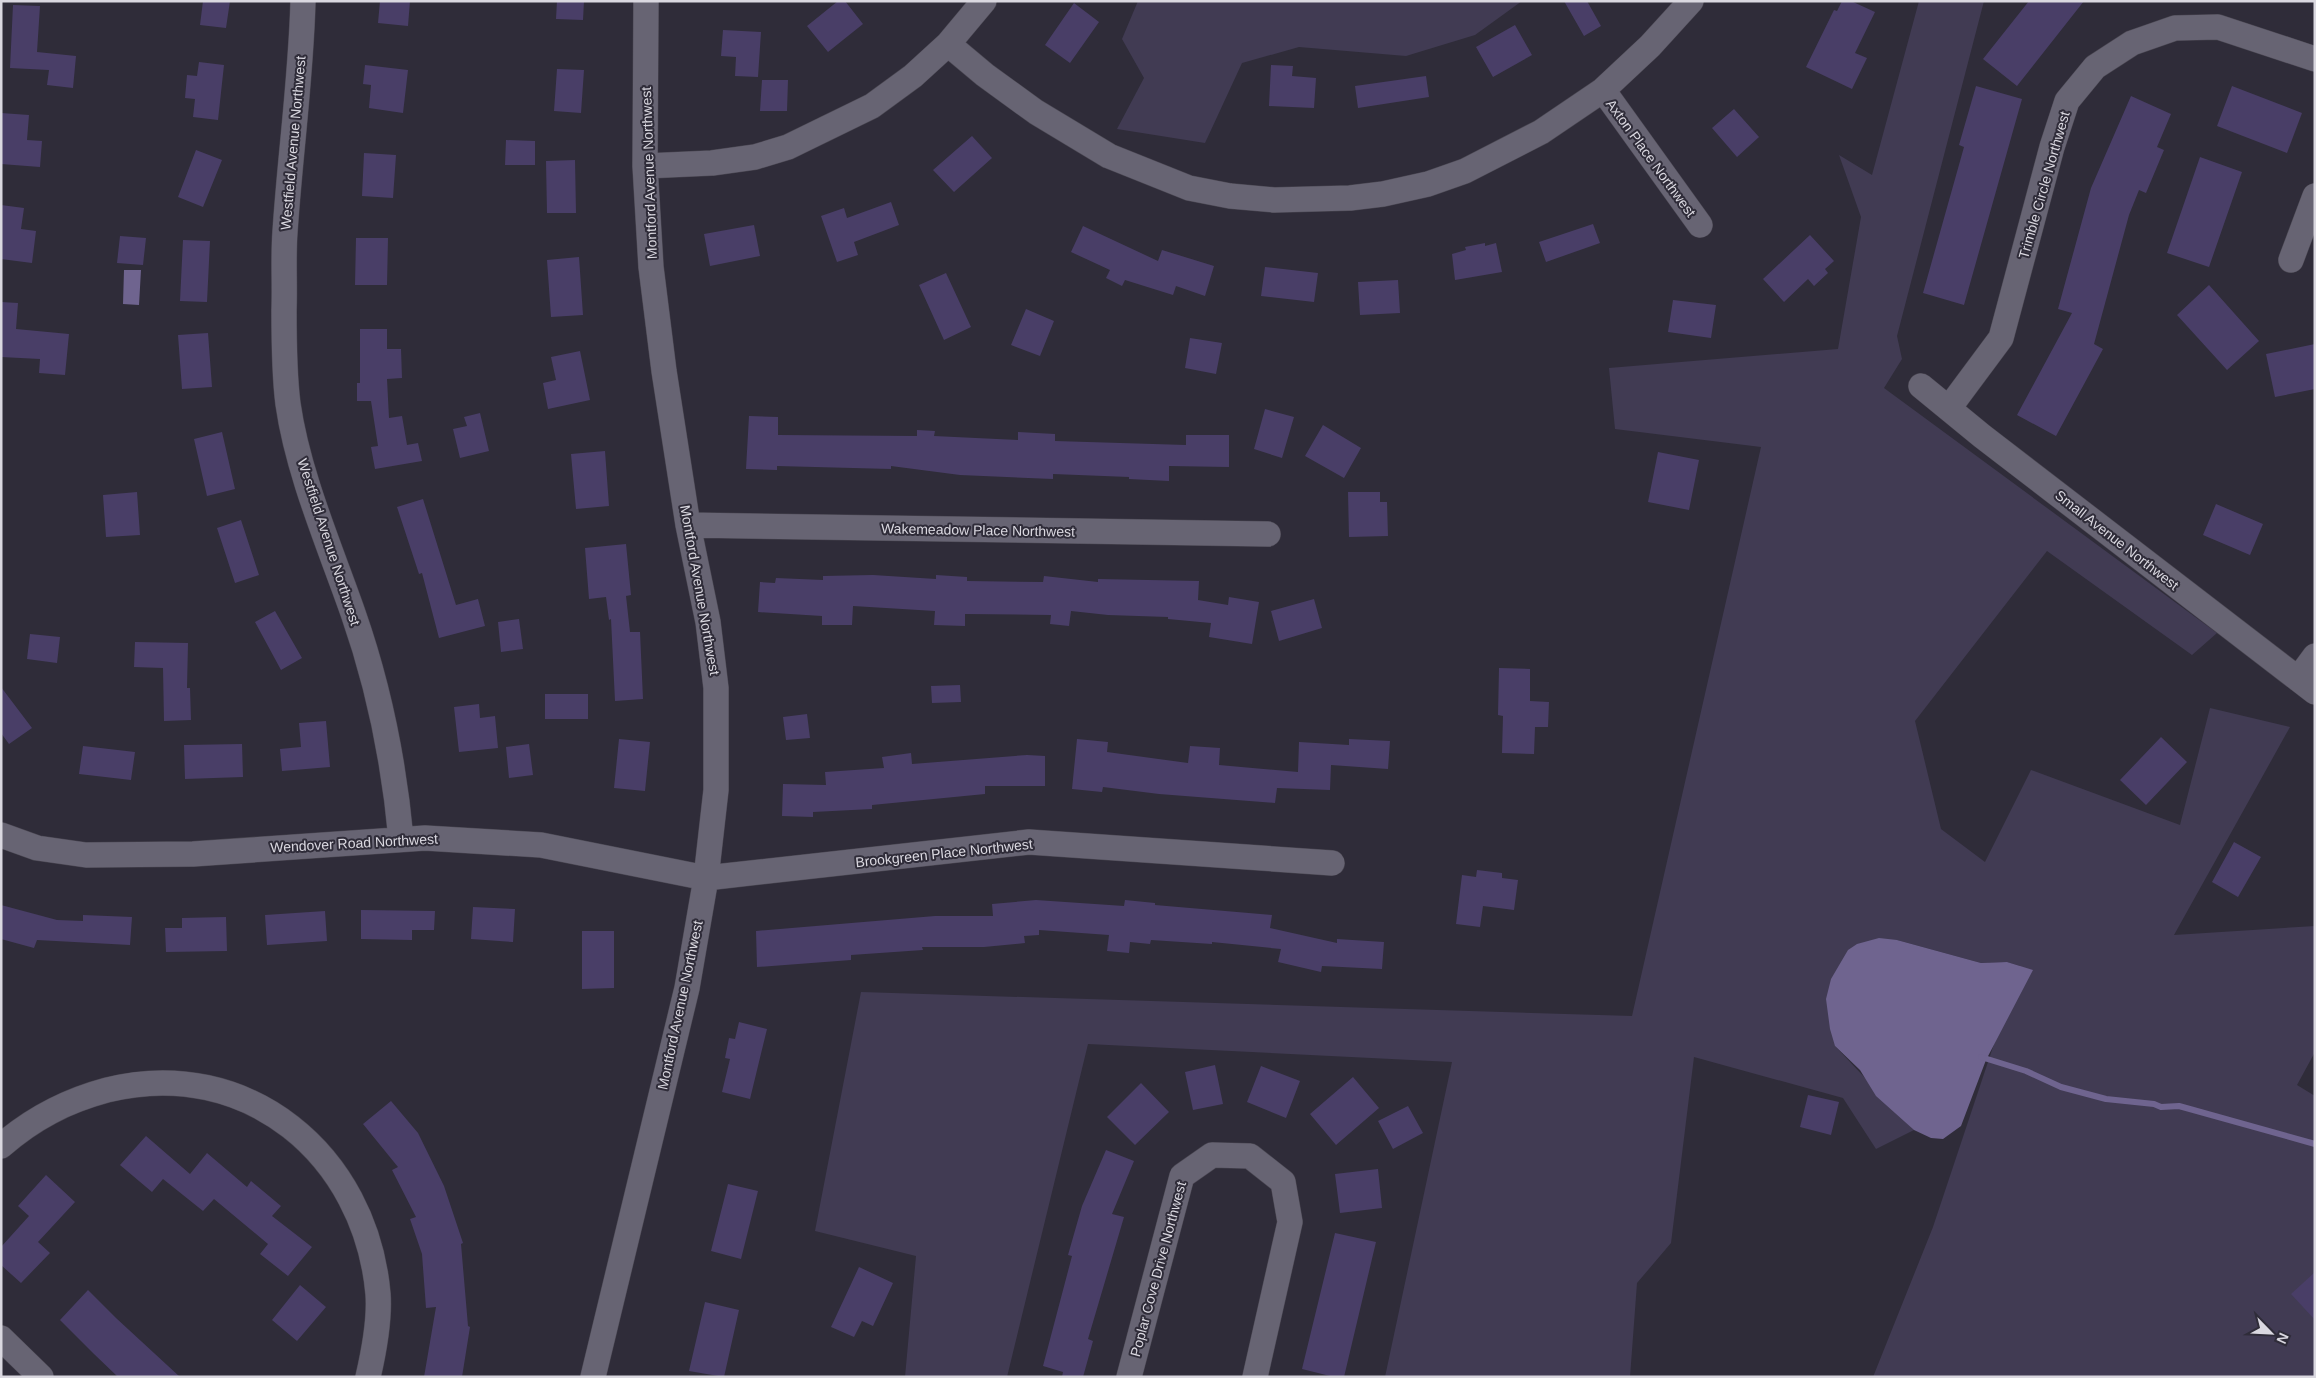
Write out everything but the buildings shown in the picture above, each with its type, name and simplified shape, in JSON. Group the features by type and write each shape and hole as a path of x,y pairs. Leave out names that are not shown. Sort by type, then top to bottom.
{"street":[{"name":"Westfield Avenue Northwest","path":"303,1 302,41 285,235 284,358 288,404 319,521 354,614 380,700 396,788 401,839"},
{"name":"Montford Avenue Northwest","path":"593,1377 687,988 706,878 716,790 716,688 708,622 688,525 664,372 652,276 646,166 646,1"},
{"path":"646,166 712,163 755,157 788,147 872,106 913,76 948,44 984,1"},
{"path":"948,44 985,76 1036,112 1109,156 1190,188 1230,196 1274,200 1350,198 1383,194 1428,184 1466,170 1541,132 1603,90 1650,46 1691,1"},
{"name":"Trimble Circle Northwest","path":"1949,408 2001,338 2052,147 2067,101 2095,68 2132,43 2175,28 2218,27 2315,59"},
{"name":"Axton Place Northwest","path":"1603,90 1700,225"},
{"path":"2292,260 2315,196"},
{"name":"Small Avenue Northwest","path":"1922,386 1982,436 2306,685"},
{"name":"Wakemeadow Place Northwest","path":"688,525 1268,534"},
{"path":"2306,685 2315,656"},
{"name":"Wendover Road Northwest","path":"1,835 36,848 86,855 193,854 425,838 541,845 706,878"},
{"name":"Brookgreen Place Northwest","path":"706,878 1029,842 1332,863"},
{"path":"1,1146 37,1117 76,1098 135,1084 173,1083 218,1090 266,1108 306,1138 338,1177 365,1229 378,1295 374,1350 368,1377"},
{"name":"Poplar Cove Drive Northwest","path":"1130,1377 1182,1176 1212,1155 1250,1156 1283,1182 1290,1222 1255,1377"},
{"path":"1,1338 41,1377"}],"shaded area":[{"path":"1138,1 1522,1 1475,35 1406,56 1299,47 1242,63 1205,143 1117,129 1144,78 1122,39"},
{"path":"1919,1 1984,1 1897,336 1902,359 1884,388 2217,633 2192,655 2047,551 1915,721 1941,829 1985,862 2031,770 2180,825 2210,708 2290,727 2174,935 2315,926 2315,1052 2297,1085 2315,1096 2315,1377 1873,1377 1933,1227 2020,966 2007,962 1981,963 1897,940 1835,1046 1914,1130 1876,1149 1843,1098 1694,1057 1671,1243 1637,1283 1630,1377 1385,1377 1452,1062 1088,1044 1007,1377 905,1377 916,1256 815,1231 861,992 1632,1016 1761,447 1615,429 1609,368 1838,349 1861,217 1839,155 1872,175"},
{"path":"124,270 141,270 139,305 123,304"},
{"path":"1879,938 1897,940 1981,963 2007,962 2033,970 1986,1060 1961,1126 1943,1139 1931,1138 1914,1130 1876,1096 1860,1070 1835,1046 1830,1029 1826,999 1831,979 1848,950 1857,944"}],"waterway":[{"path":"1981,1057 2026,1071 2061,1087 2106,1099 2154,1104 2161,1107 2179,1106 2315,1144"}]}
